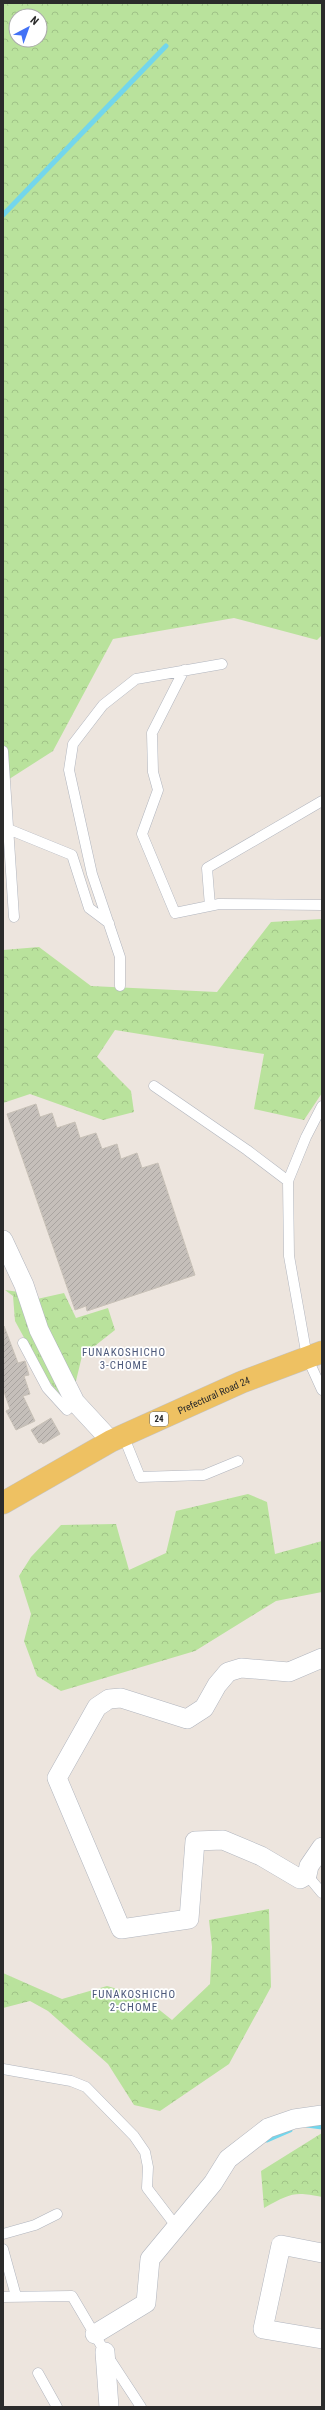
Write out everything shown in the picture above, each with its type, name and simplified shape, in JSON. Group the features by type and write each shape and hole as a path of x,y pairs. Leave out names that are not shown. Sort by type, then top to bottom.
{"main road":[{"name":"Prefectural Road 24","path":"3,1503 117,1438 242,1382 315,1354"}],"street":[{"path":"3,1240 24,1285 39,1330 75,1402 117,1438"},
{"path":"322,1658 289,1672 241,1668 228,1672 217,1685 204,1708 187,1719 121,1698 109,1699 96,1707 57,1778 121,1929 189,1919 195,1841 224,1840 261,1856 300,1879 307,1875 309,1866 322,1847"},
{"path":"94,2334 146,2303 150,2259 213,2183 228,2159 268,2128 294,2119 322,2115"},
{"path":"322,2253 281,2245 263,2329 322,2339"},
{"path":"105,2352 109,2407"}],"lane":[{"path":"120,986 120,957 92,874 69,770 73,744 103,705 136,679 222,664"},
{"path":"184,670 152,733 154,772 158,790 142,834 176,913 210,906 322,905"},
{"path":"3,751 14,917"},
{"path":"210,906 207,868 322,801"},
{"path":"8,829 72,855 89,908 109,923"},
{"path":"154,1086 247,1150 288,1181"},
{"path":"322,1106 306,1137 288,1181 289,1256 315,1354 322,1390"},
{"path":"22,1343 48,1388 67,1410 75,1402"},
{"path":"117,1438 140,1477 204,1475 238,1461"},
{"path":"307,1875 322,1893"},
{"path":"3,2069 71,2081 86,2087 134,2136 145,2152 148,2167 148,2188 176,2226"},
{"path":"3,2234 35,2224 57,2214"},
{"path":"3,2249 16,2296"},
{"path":"3,2297 72,2296 105,2352 141,2407"},
{"path":"38,2373 56,2407"}],"green space":[{"path":"3,3 322,3 322,635 317,640 234,618 113,639 53,751 3,783"},
{"path":"322,919 322,1093 304,1120 254,1109 264,1054 115,1030 97,1057 131,1091 134,1112 103,1120 30,1094 3,1103 3,950 39,947 91,986 217,992 271,922"},
{"path":"5,1290 19,1292 69,1405 46,1378 15,1321 13,1296"},
{"path":"64,1293 76,1318 108,1308 115,1330 82,1356 75,1385 43,1324 37,1299"},
{"path":"248,1494 267,1502 275,1554 322,1541 322,1592 276,1601 195,1651 61,1691 37,1676 24,1641 31,1614 19,1576 31,1557 61,1525 116,1524 129,1570 166,1553 176,1511"},
{"path":"269,1909 271,1987 229,2064 160,2111 134,2105 108,2064 48,2011 30,2001 3,2008 3,1973 62,1999 107,1986 142,1996 172,2020 210,1984 212,1947 209,1920"},
{"path":"322,2133 322,2197 304,2194 292,2195 264,2208 261,2171"}],"building":[{"path":"36,1104 40,1117 52,1113 57,1128 75,1122 80,1138 96,1133 102,1149 117,1144 121,1159 137,1153 142,1168 158,1163 195,1275 87,1311 86,1306 75,1310 7,1114"},
{"path":"4,1326 18,1363 25,1361 29,1375 24,1376 30,1394 23,1396 35,1421 16,1430 6,1411 10,1409 3,1389"},
{"path":"51,1418 60,1434 43,1444 41,1442 39,1443 31,1430"}],"waterway":[{"path":"3,215 166,46"},
{"path":"307,2125 322,2127"},
{"path":"267,2140 290,2130"}],"district":[{"name":"FUNAKOSHICHO 3-CHOME","path":"124,1358"},
{"name":"FUNAKOSHICHO 2-CHOME","path":"134,2000"}]}
